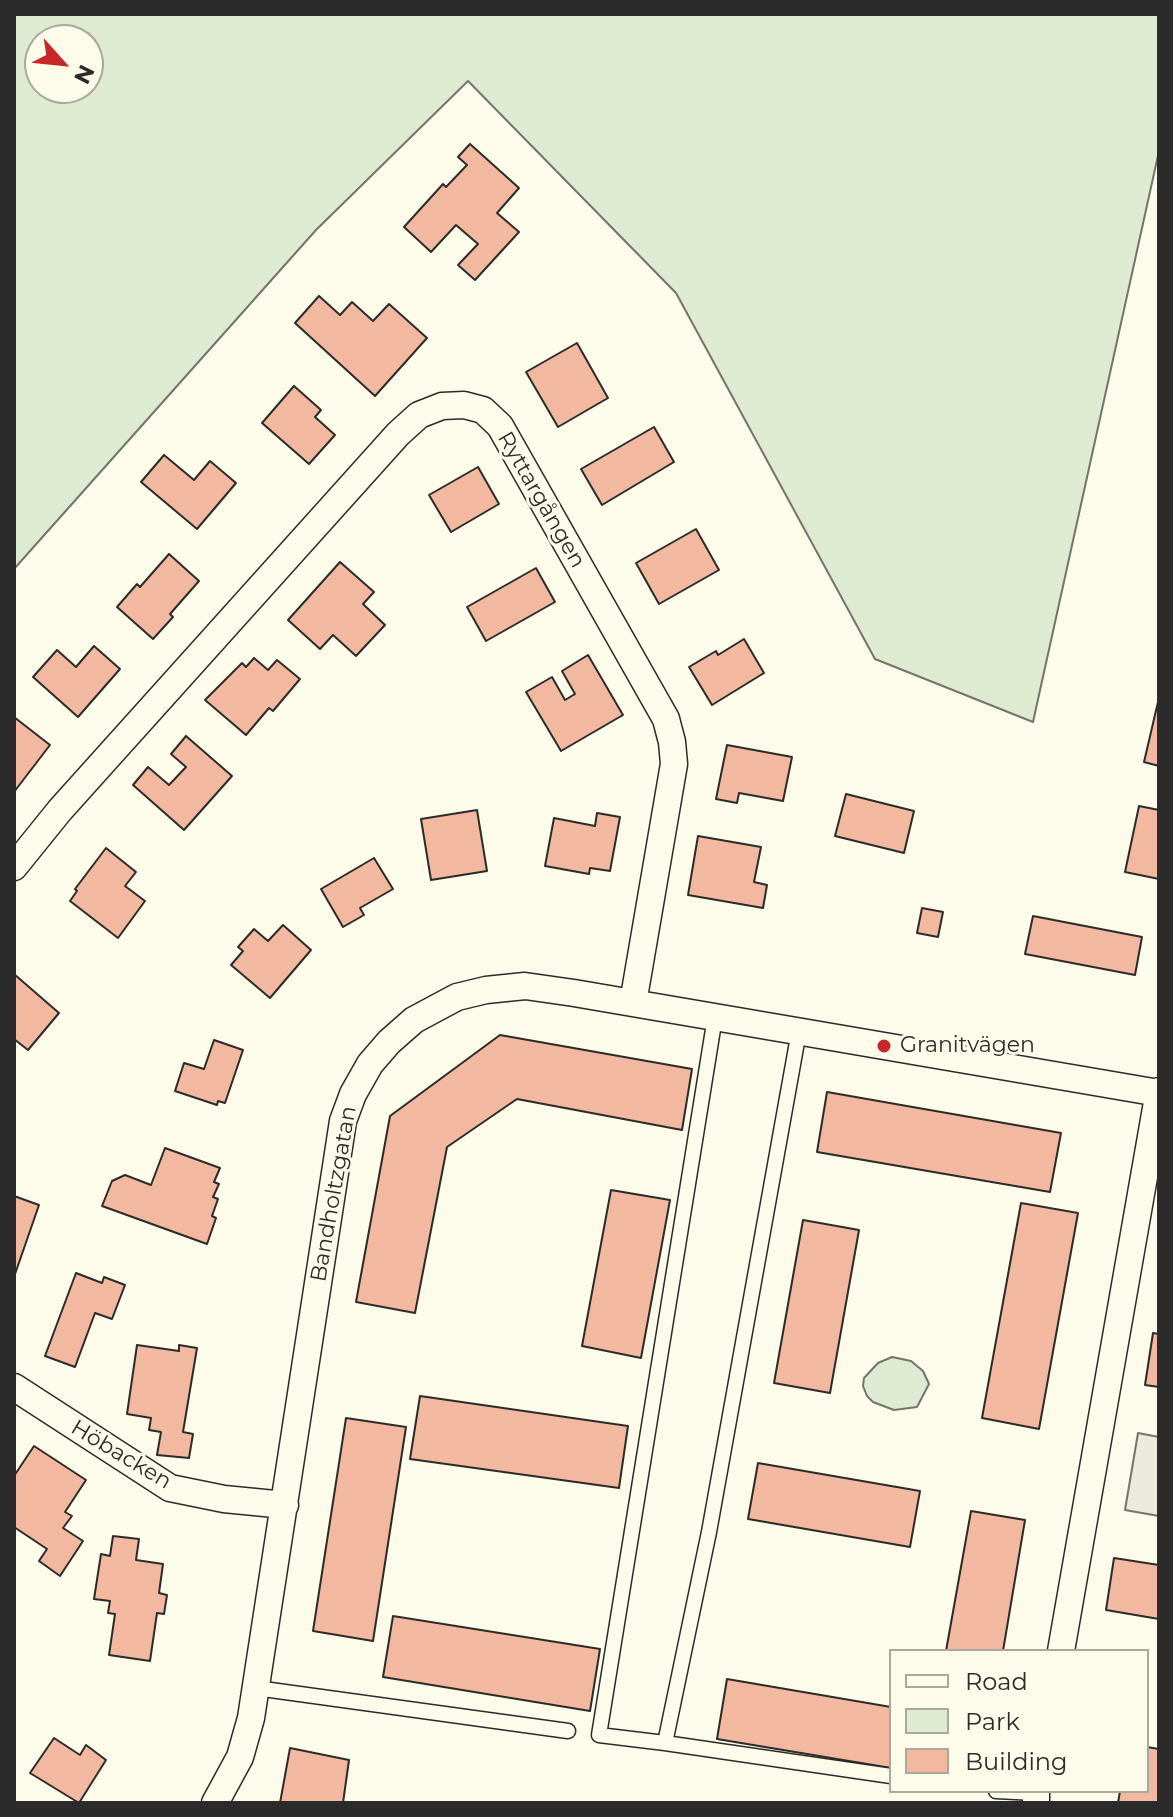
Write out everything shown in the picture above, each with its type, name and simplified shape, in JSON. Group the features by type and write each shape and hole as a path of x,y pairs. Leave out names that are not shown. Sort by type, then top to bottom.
{"street":[{"name":"Ryttargången","path":"14,867 60,810 398,434 419,415 442,406 464,405 483,410 500,426 666,719 674,764 633,1003"},
{"name":"Bandholtzgatan","path":"215,1803 240,1757 251,1718 343,1121 353,1094 370,1064 414,1020 457,997 525,986 1159,1092"},
{"path":"1061,1649 1159,1092"},
{"name":"Höbacken","path":"14,1387 170,1488 224,1499 285,1505"}],"lane":[{"path":"715,1017 599,1735 889,1776"},
{"path":"665,1743 709,1532 799,1031"},
{"path":"256,1688 568,1731"},
{"path":"1012,1793 1036,1796"}],"green space":[{"path":"14,14 1159,14 1159,151 1033,722 875,659 676,293 468,81 316,230 14,569"},
{"path":"892,1357 911,1361 923,1371 929,1384 917,1407 894,1410 873,1402 867,1396 864,1378 878,1363"}],"shaded area":[{"path":"1138,1433 1159,1437 1159,1516 1125,1510"}],"building":[{"path":"470,144 519,188 497,213 519,232 475,280 458,265 478,244 456,225 431,252 404,227 443,184 446,187 467,165 458,157"},
{"path":"319,296 340,315 352,302 373,321 389,304 427,338 375,396 295,323"},
{"path":"577,343 608,398 558,427 526,372"},
{"path":"294,386 321,410 315,417 335,435 309,464 262,423"},
{"path":"654,427 674,462 602,505 581,469"},
{"path":"164,455 194,480 210,461 236,483 197,529 141,482"},
{"path":"478,467 499,504 451,532 429,495"},
{"path":"696,529 719,570 659,604 636,563"},
{"path":"169,554 199,581 153,639 117,607 137,584 140,587"},
{"path":"340,562 374,592 363,604 385,625 356,656 333,635 320,649 288,620"},
{"path":"536,568 555,602 486,641 467,607"},
{"path":"744,639 764,673 712,705 689,667 716,651 718,655"},
{"path":"94,646 120,669 78,717 33,677 57,650 76,667"},
{"path":"588,655 623,715 561,751 526,692 552,677 565,700 575,694 562,671"},
{"path":"254,658 268,670 277,660 300,679 273,711 269,708 246,735 205,700 242,663 246,667"},
{"path":"1159,703 1159,766 1144,762"},
{"path":"14,717 50,745 14,792"},
{"path":"186,736 232,776 184,830 133,785 148,767 169,785 186,767 171,754"},
{"path":"727,745 792,757 783,801 739,793 737,803 716,799"},
{"path":"846,794 914,811 904,853 835,836"},
{"path":"1139,806 1159,810 1159,879 1125,872"},
{"path":"477,810 487,871 431,880 421,819"},
{"path":"597,813 620,817 610,871 590,868 589,874 545,866 554,818 595,826"},
{"path":"698,836 761,847 754,882 767,885 763,908 688,895"},
{"path":"106,848 136,872 125,886 145,901 118,938 70,901 77,891 75,889"},
{"path":"374,858 393,889 360,908 364,915 343,927 321,889"},
{"path":"922,908 943,912 938,937 917,933"},
{"path":"1033,916 1142,937 1135,975 1025,954"},
{"path":"283,925 311,950 270,998 231,965 243,951 238,947 254,929 268,941"},
{"path":"14,974 59,1013 28,1050 14,1039"},
{"path":"500,1035 692,1069 682,1130 517,1099 447,1147 415,1313 356,1302 390,1116"},
{"path":"214,1040 243,1050 225,1103 218,1101 217,1105 175,1091 184,1063 204,1069"},
{"path":"827,1092 1061,1133 1050,1192 817,1152"},
{"path":"165,1148 220,1168 214,1182 219,1184 213,1197 218,1199 212,1216 216,1218 207,1244 102,1206 112,1181 125,1175 151,1185"},
{"path":"611,1190 670,1200 641,1358 582,1346"},
{"path":"14,1196 39,1205 14,1277"},
{"path":"1021,1203 1078,1213 1039,1429 982,1418"},
{"path":"803,1220 859,1230 830,1393 774,1383"},
{"path":"76,1273 102,1283 104,1277 125,1285 112,1319 95,1313 75,1367 45,1356"},
{"path":"1153,1333 1159,1334 1159,1387 1145,1385"},
{"path":"137,1345 179,1351 179,1345 197,1348 183,1432 193,1434 189,1458 157,1455 161,1432 149,1430 151,1418 127,1414"},
{"path":"420,1396 628,1426 619,1488 410,1459"},
{"path":"346,1418 406,1427 373,1641 313,1631"},
{"path":"34,1446 86,1480 65,1512 72,1516 63,1528 83,1541 60,1576 39,1561 47,1549 14,1527 14,1476"},
{"path":"758,1463 920,1491 910,1547 748,1519"},
{"path":"971,1511 1025,1520 1003,1649 946,1649"},
{"path":"113,1536 139,1539 136,1560 163,1564 159,1593 167,1595 164,1614 157,1613 150,1661 109,1655 115,1614 108,1613 110,1601 94,1599 101,1554 110,1556"},
{"path":"1114,1558 1159,1565 1159,1619 1106,1610"},
{"path":"393,1616 600,1649 590,1711 383,1677"},
{"path":"727,1679 889,1707 889,1768 717,1739"},
{"path":"54,1738 80,1755 86,1745 106,1760 79,1803 30,1773"},
{"path":"1149,1747 1159,1749 1159,1803 1118,1803 1120,1793 1149,1793"},
{"path":"290,1748 349,1760 343,1803 280,1803"}],"place":[{"name":"Granitvägen","path":"884,1046"}]}
